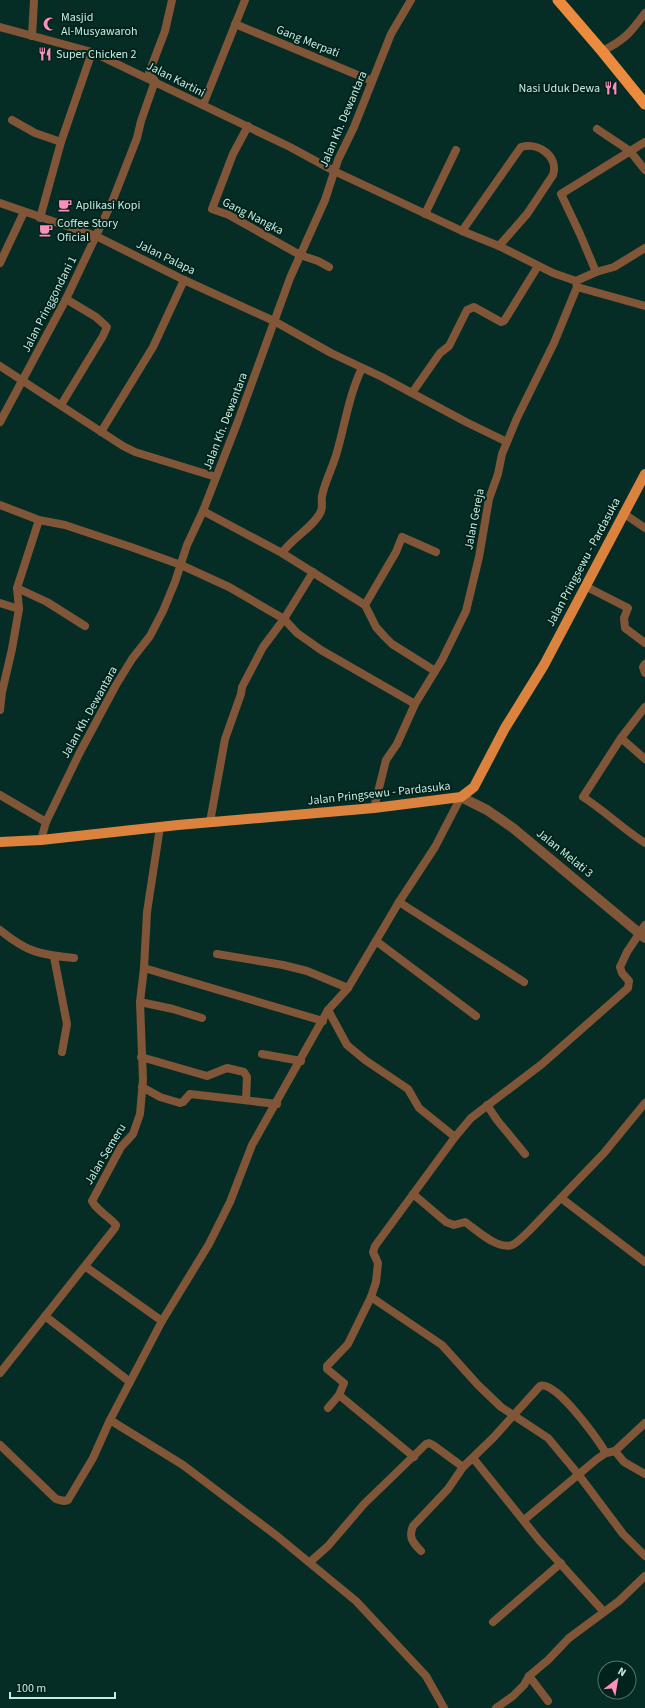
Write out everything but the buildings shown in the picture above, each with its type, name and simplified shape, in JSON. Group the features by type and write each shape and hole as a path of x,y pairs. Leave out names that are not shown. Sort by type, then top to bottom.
{"highway":[{"path":"558,0 645,104"}],"main road":[{"name":"Jalan Pringsewu - Pardasuka","path":"0,842 41,840 210,822 374,808 461,798 474,787 505,728 544,664 645,474"}],"street":[{"path":"32,36 34,0"},
{"path":"155,81 149,73 164,31 172,0"},
{"path":"203,105 246,0"},
{"name":"Jalan Kh. Dewantara","path":"41,840 46,822 67,777 116,685 156,625 181,565 187,545 203,511 300,255 307,243 325,200 334,171 391,34 411,0"},
{"path":"602,51 619,43 645,13"},
{"name":"Gang Merpati","path":"235,24 372,80"},
{"name":"Jalan Kartini","path":"0,28 92,52 248,126 334,171 462,232 499,246 577,284 645,306"},
{"path":"40,218 61,142 92,52"},
{"name":"Jalan Pringgondani 1","path":"0,422 66,299 112,202 137,138 141,121 155,81"},
{"path":"12,120 35,133 61,142"},
{"name":"Gang Nangka","path":"248,126 233,154 212,209 229,215 254,228 300,255"},
{"path":"597,129 630,151 645,170"},
{"path":"596,272 561,194 593,172 645,142"},
{"path":"462,232 521,147 533,146 540,148 552,158 555,169 553,175 528,214 499,246"},
{"path":"425,214 456,150"},
{"name":"Jalan Palapa","path":"0,203 96,236 184,280 274,321 331,353 507,442"},
{"path":"0,263 24,212"},
{"path":"577,284 596,272 614,267 645,248"},
{"path":"300,255 318,261 329,267"},
{"path":"412,393 440,353 449,346 467,310 474,307 501,322 504,321 538,266"},
{"path":"101,432 153,347 184,280"},
{"name":"Jalan Gereja","path":"374,808 386,760 397,744 416,704 442,660 466,611 479,557 489,499 507,442 554,343 577,284"},
{"path":"61,405 100,342 107,327 96,317 66,299"},
{"path":"0,366 61,405 108,438 135,452 216,477"},
{"path":"282,553 293,539 308,528 320,512 322,496 338,452 349,403 362,368"},
{"path":"0,505 39,520 65,525 181,565 229,587 284,619 297,633 321,650 416,704"},
{"path":"203,511 282,553 365,605 376,627 392,644 435,670"},
{"path":"623,514 645,528"},
{"path":"0,710 2,692 19,609 17,588 39,520"},
{"path":"365,605 396,552 402,537 436,552"},
{"path":"210,822 225,740 241,694 242,686 263,647 284,619 313,572"},
{"path":"585,586 628,608 624,618 625,628 645,642"},
{"path":"17,588 47,602 85,626"},
{"path":"0,603 19,609"},
{"path":"645,664 643,667 645,673"},
{"path":"645,707 621,738 583,797 597,806 624,830 645,842"},
{"path":"621,738 645,758"},
{"path":"0,795 46,822"},
{"path":"0,1445 56,1499 64,1501 68,1500 93,1458 110,1420 162,1321 209,1244 230,1202 252,1145 302,1061 328,1010 348,988 399,902 435,847 461,798"},
{"name":"Jalan Melati 3","path":"461,798 487,810 513,828 643,932"},
{"name":"Jalan Semeru","path":"0,1373 86,1267 116,1225 113,1221 95,1208 92,1201 122,1147 133,1134 140,1114 143,1080 140,1002 144,968 147,912 160,827"},
{"path":"399,902 524,982"},
{"path":"0,930 28,950 54,956 74,958"},
{"path":"328,1408 339,1395 344,1383 327,1369 327,1366 348,1344 371,1297 376,1282 378,1263 373,1252 375,1246 455,1137 471,1118 542,1064 628,988 629,981 622,973 620,966 627,952 643,932"},
{"path":"376,941 476,1016"},
{"path":"217,954 307,971 348,988"},
{"path":"54,956 67,1024 62,1052"},
{"path":"144,968 323,1020"},
{"path":"140,1002 173,1009 202,1018"},
{"path":"328,1010 347,1045 365,1060 408,1089 419,1108 455,1137"},
{"path":"262,1054 302,1061"},
{"path":"141,1057 207,1076 227,1068 244,1072 247,1078 246,1100"},
{"path":"142,1087 160,1097 180,1103 183,1102 190,1094 277,1104"},
{"path":"413,1194 446,1222 454,1225 466,1222 496,1243 511,1245 517,1242 562,1198 604,1153 645,1103"},
{"path":"487,1105 497,1120 526,1154"},
{"path":"562,1198 645,1262"},
{"path":"86,1267 162,1321"},
{"path":"371,1297 442,1345 478,1385 501,1407 548,1438 578,1474 623,1534 645,1556"},
{"path":"45,1316 130,1382"},
{"path":"421,1551 413,1543 410,1534 413,1526 448,1489 463,1467 493,1438 540,1386 547,1386 567,1401 598,1439 606,1453"},
{"path":"339,1395 414,1457"},
{"path":"110,1420 183,1465 310,1562 356,1601 426,1676 444,1708"},
{"path":"524,1520 578,1474 606,1453 615,1451 645,1423"},
{"path":"310,1562 328,1546 364,1504 426,1444 430,1443 463,1467"},
{"path":"615,1451 624,1462 645,1474"},
{"path":"473,1458 539,1540 604,1612"},
{"path":"493,1622 561,1563"},
{"path":"496,1708 514,1696 530,1676 569,1638 619,1601 645,1576"},
{"path":"530,1676 548,1701"}],"place":[{"name":"Masjid Al-Musyawaroh","path":"50,24"},
{"name":"Super Chicken 2","path":"45,54"},
{"name":"Nasi Uduk Dewa","path":"611,88"},
{"name":"Aplikasi Kopi","path":"65,205"},
{"name":"Coffee Story Oficial","path":"46,230"}]}
